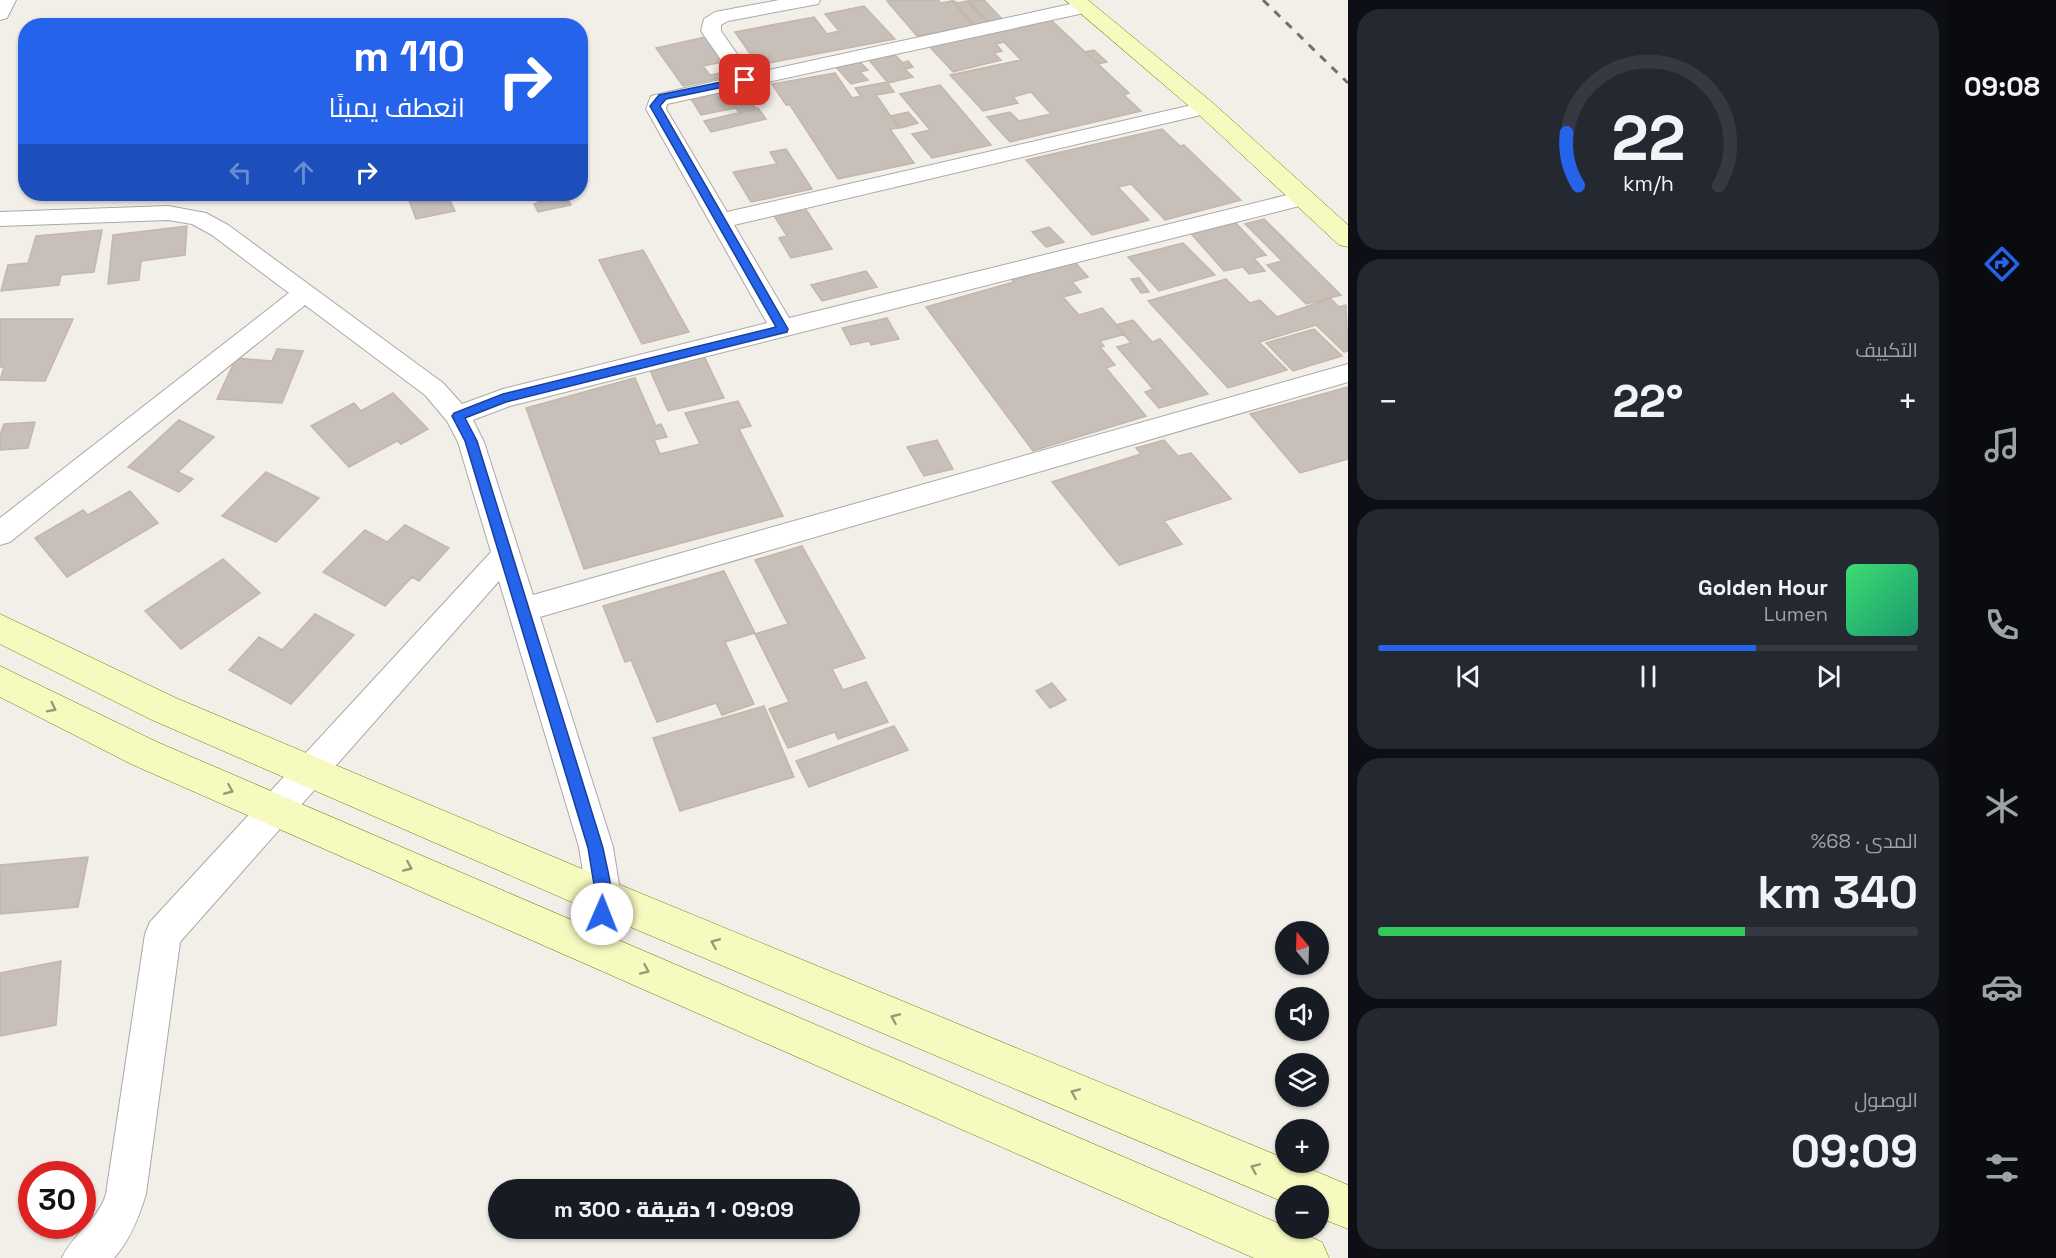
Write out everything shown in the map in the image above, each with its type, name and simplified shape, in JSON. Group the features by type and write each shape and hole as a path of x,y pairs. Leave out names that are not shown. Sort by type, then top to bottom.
{"main road":[{"path":"1080,4 1205,108 1348,239"},
{"path":"0,628 164,709 604,897 1348,1207"},
{"path":"0,681 144,753 1305,1258"}],"street":[{"path":"0,14 7,0"},
{"path":"745,80 711,31 711,23 722,16 811,0"},
{"path":"783,329 655,106 662,97 1080,4"},
{"path":"720,221 1205,108"},
{"path":"458,416 503,398 1304,198"},
{"path":"0,219 168,213 198,218 220,230 434,389 458,416 471,441 596,848 604,897 598,949"},
{"path":"0,534 305,293"},
{"path":"522,610 1348,373"},
{"path":"83,1258 112,1230 122,1212 163,934 505,555"}],"building":[{"path":"938,0 941,3 952,1 974,26 917,36 887,1"},
{"path":"951,0 958,3 967,1 988,23 976,26"},
{"path":"968,0 984,0 1003,20 990,23"},
{"path":"864,6 895,39 758,65 735,32 814,17 827,34 839,31 825,14"},
{"path":"1051,20 1129,93 1124,95 1141,111 1010,142 987,117 1010,112 1019,121 1051,114 1031,92 1013,97 1018,103 983,111 950,75 1021,60 1004,42 996,44 1002,51 994,53 1001,60 953,72 929,46"},
{"path":"705,37 723,62 703,66 710,75 731,71 734,75 683,86 656,48"},
{"path":"1094,50 1107,62 1098,64 1085,52"},
{"path":"895,55 903,63 908,61 913,67 905,69 913,77 888,83 869,60"},
{"path":"860,62 868,70 860,72 868,80 851,84 836,67"},
{"path":"835,73 852,98 861,96 855,88 887,82 894,92 876,95 899,128 890,129 914,163 838,179 790,105 786,105 772,84"},
{"path":"940,85 991,145 932,158 912,134 930,130 900,94"},
{"path":"731,86 737,96 746,94 756,109 738,112 736,108 701,115 688,94"},
{"path":"758,108 766,119 711,132 704,121"},
{"path":"908,112 918,123 901,128 891,116"},
{"path":"1162,129 1180,146 1184,145 1241,200 1165,220 1131,184 1118,187 1149,220 1092,235 1026,160"},
{"path":"786,149 812,189 751,202 733,172 777,164 770,152"},
{"path":"409,201 450,201 455,211 416,219"},
{"path":"569,201 571,205 538,212 534,204"},
{"path":"803,205 832,249 791,258 779,238 787,236 772,213"},
{"path":"1264,219 1341,295 1306,304 1267,265 1282,261 1245,224"},
{"path":"1233,220 1266,255 1254,258 1265,271 1249,274 1243,267 1224,271 1187,229"},
{"path":"187,226 185,255 141,261 139,280 108,284 113,235"},
{"path":"1049,227 1064,242 1046,247 1032,232"},
{"path":"102,230 94,272 61,275 59,285 1,291 8,265 28,263 36,236"},
{"path":"1183,243 1215,275 1159,291 1128,257"},
{"path":"643,250 689,332 642,344 599,260"},
{"path":"1073,260 1088,277 1072,282 1081,292 1063,297 1079,315 1102,308 1125,334 1100,341 1104,346 1100,347 1115,365 1106,368 1146,416 1033,451 926,307 1014,282 1010,278"},
{"path":"866,271 877,287 822,301 811,285"},
{"path":"1139,278 1149,292 1141,293 1131,279"},
{"path":"1226,279 1250,303 1260,300 1277,317 1330,298 1339,307 1346,305 1348,351 1344,352 1316,325 1259,342 1287,370 1228,388 1148,301"},
{"path":"887,318 899,339 871,345 869,341 851,345 842,328"},
{"path":"0,319 73,319 45,381 0,380 4,367 0,367"},
{"path":"1133,320 1152,342 1160,339 1208,394 1159,408 1145,392 1153,389 1117,347 1131,343 1116,325"},
{"path":"1314,329 1342,356 1293,371 1266,343"},
{"path":"277,349 303,351 282,403 217,399 236,358 272,361"},
{"path":"704,356 724,398 668,411 649,368"},
{"path":"635,378 656,426 661,424 667,437 654,440 660,454 700,444 685,413 738,401 751,426 739,429 783,516 584,569 526,408"},
{"path":"1348,387 1348,459 1300,473 1250,414"},
{"path":"393,393 428,429 401,444 397,441 349,467 311,426 354,403 361,411"},
{"path":"179,420 214,437 178,472 193,479 179,492 128,467"},
{"path":"35,422 28,448 0,450 0,435 4,424"},
{"path":"937,440 953,469 924,476 907,447"},
{"path":"1164,440 1178,456 1191,453 1231,499 1164,521 1182,544 1119,565 1052,482 1141,454 1136,448"},
{"path":"266,472 319,498 276,542 222,516"},
{"path":"130,491 158,523 67,577 35,538 83,510 88,515"},
{"path":"405,525 449,548 419,581 412,577 385,606 323,572 365,530 387,542"},
{"path":"802,546 865,658 832,669 843,690 866,682 888,722 838,739 835,732 788,748 769,709 789,702 755,634 788,624 755,560"},
{"path":"223,559 260,593 181,649 145,611"},
{"path":"724,571 755,633 725,642 754,704 722,715 716,703 657,722 631,660 625,662 603,606"},
{"path":"315,614 354,635 291,704 229,670 259,637 282,650"},
{"path":"1052,683 1066,700 1050,708 1036,691"},
{"path":"764,706 794,777 680,811 653,738"},
{"path":"894,726 908,750 809,787 796,761"},
{"path":"88,857 78,907 0,914 0,865"},
{"path":"61,961 56,1025 0,1036 0,973"}],"railway":[{"path":"1263,0 1348,83"}],"route":[{"path":"602,914 604,897 596,848 471,441 458,416 503,398 783,329 655,106 662,97 745,80"}]}
